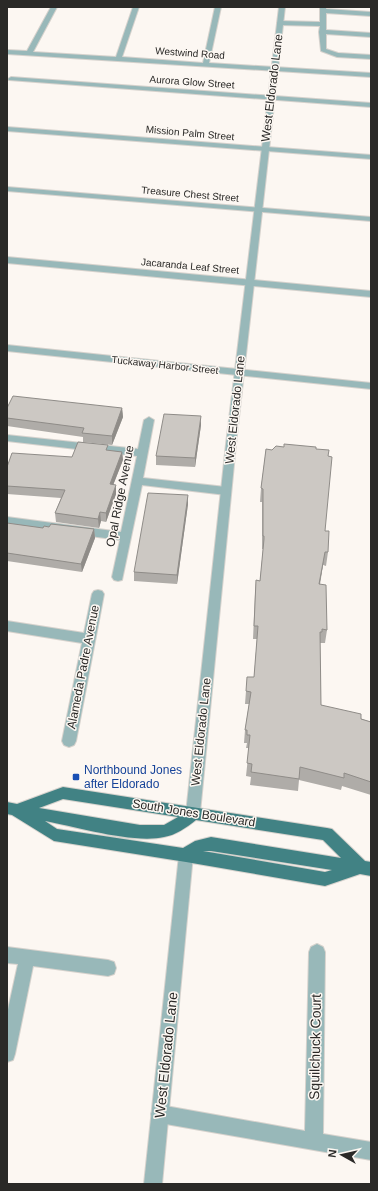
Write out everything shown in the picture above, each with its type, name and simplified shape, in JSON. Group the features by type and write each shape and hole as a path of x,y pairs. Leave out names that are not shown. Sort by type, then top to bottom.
{"main road":[{"name":"South Jones Boulevard","path":"11,809 63,793 327,834 366,868"},
{"path":"11,809 130,831 148,832 163,832 173,829 184,823 193,813"},
{"name":"South Jones Boulevard","path":"11,809 54,835 186,855 324,879 366,868"}],"street":[{"path":"29,53 54,7"},
{"path":"118,59 136,7"},
{"path":"206,64 218,7"},
{"name":"West Eldorado Lane","path":"193,813 239,373 282,7"},
{"path":"371,14 323,9 322,24 322,48 337,55 371,57"},
{"path":"280,23 322,24"},
{"path":"322,32 371,35"},
{"name":"Westwind Road","path":"7,52 371,75"},
{"name":"Aurora Glow Street","path":"11,79 371,105"},
{"name":"Mission Palm Street","path":"7,129 371,157"},
{"name":"Treasure Chest Street","path":"7,189 371,219"},
{"name":"Jacaranda Leaf Street","path":"7,260 371,294"},
{"name":"Tuckaway Harbor Street","path":"7,348 371,386"},
{"name":"Opal Ridge Avenue","path":"118,577 148,420"},
{"path":"7,438 142,453"},
{"path":"136,481 226,492"},
{"path":"7,521 126,537"},
{"name":"Alameda Padre Avenue","path":"69,741 98,594"},
{"path":"7,626 89,639"},
{"name":"West Eldorado Lane","path":"153,1184 186,855"},
{"name":"Squilchuck Court","path":"314,1141 317,952"},
{"path":"7,955 108,968"},
{"path":"7,1054 27,957"},
{"path":"160,1114 371,1151"}],"building":[{"path":"13,396 122,408 112,436 82,433 84,428 7,418 7,408"},
{"path":"164,414 201,416 195,458 156,456"},
{"path":"78,442 108,445 106,450 122,452 110,484 116,485 106,513 100,512 98,519 55,513 65,490 7,486 7,467 12,453 72,457"},
{"path":"284,444 316,447 316,449 329,450 328,456 332,457 325,531 329,531 328,552 325,552 319,584 326,585 327,630 322,629 322,632 320,632 321,705 361,714 361,719 371,722 371,782 344,773 344,778 300,767 299,779 251,772 252,764 247,763 250,735 247,735 247,730 245,730 251,692 246,691 247,677 254,677 258,626 254,626 256,580 260,581 264,539 263,489 261,488 266,449 272,450 276,446 284,447"},
{"path":"148,493 188,495 177,575 134,572"},
{"path":"7,523 43,528 44,526 49,527 51,524 94,529 81,564 7,553"}],"place":[{"name":"Northbound Jones after Eldorado","path":"76,777"}]}
